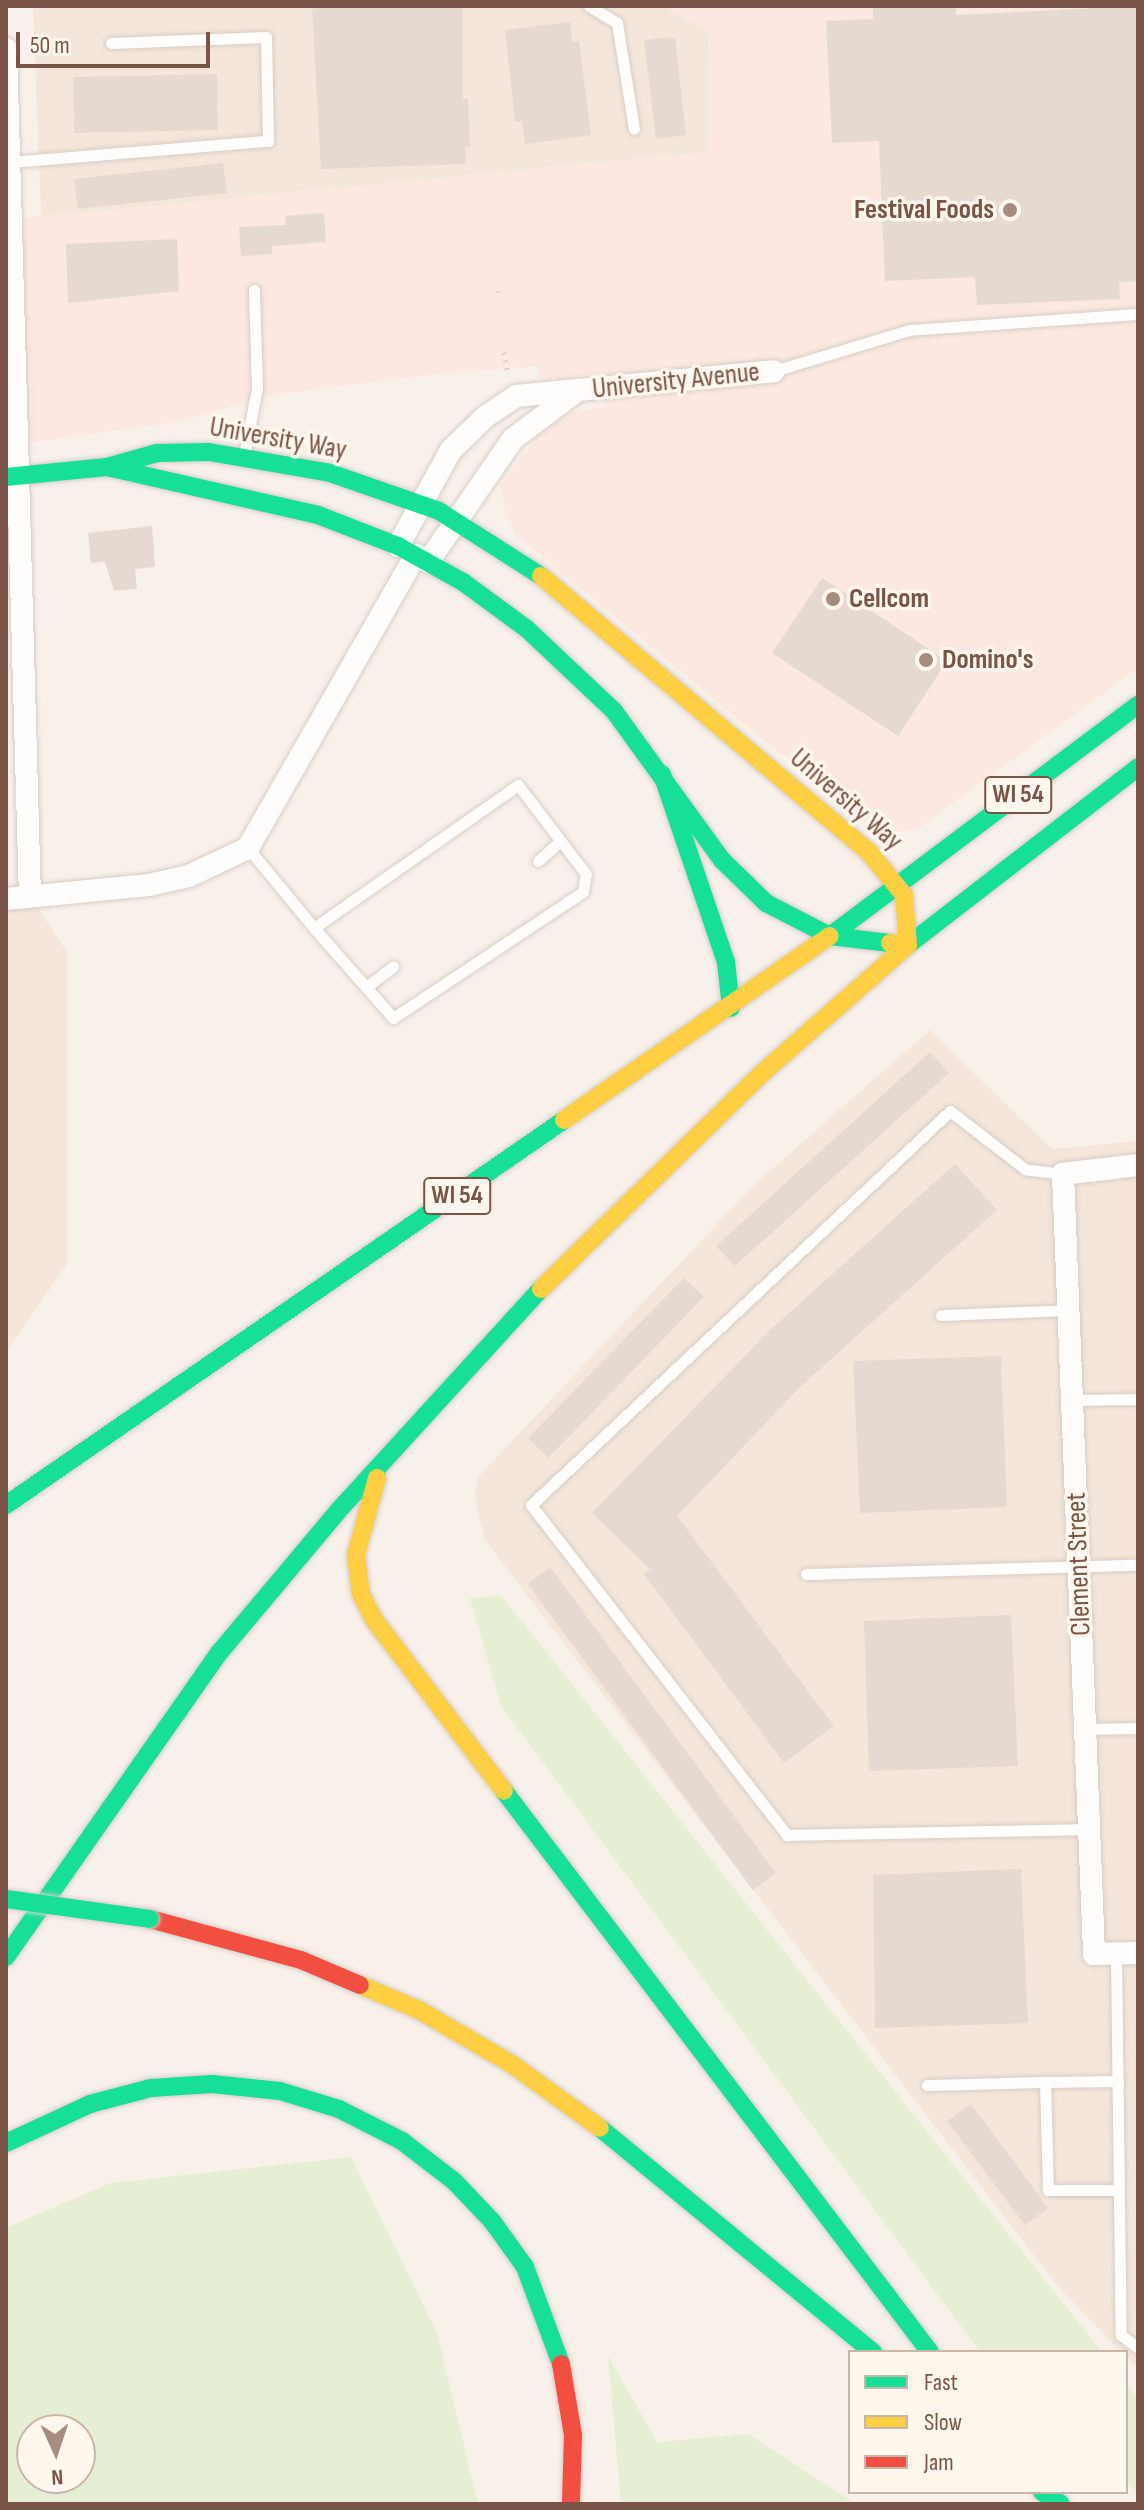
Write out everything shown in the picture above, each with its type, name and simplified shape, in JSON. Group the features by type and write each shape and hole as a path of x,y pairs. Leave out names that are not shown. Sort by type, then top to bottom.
{"main road":[{"name":"University Way","path":"107,467 169,452 244,457 330,473 418,502 458,521 593,616 868,851 899,886 908,906 908,945"},
{"path":"13,476 107,467 298,508 414,555 492,601 557,655 614,711 741,880 784,916 830,936 908,945"},
{"name":"WI 54","path":"6,1503 731,1008 899,886 1138,705"},
{"name":"WI 54","path":"6,1957 219,1653 386,1457 610,1217 760,1075 908,945 1138,767"},
{"path":"662,774 726,962 731,1008"},
{"path":"386,1457 357,1545 359,1585 370,1612 928,2350"},
{"path":"6,1899 150,1919 301,1960 419,2010 513,2065 587,2116 871,2350"},
{"path":"6,2143 27,2129 90,2104 151,2088 197,2084 280,2091 339,2109 402,2141 454,2181 492,2221 525,2267 562,2363 573,2435 571,2504"}],"street":[{"path":"6,49 10,162 12,552 30,896"},
{"name":"University Avenue","path":"414,555 418,502 451,450 501,405 532,392 774,371"},
{"name":"University Avenue","path":"414,555 458,521 513,439 578,390"},
{"path":"6,899 149,885 189,876 248,848 414,555"},
{"path":"1063,1174 1138,1165"},
{"name":"Clement Street","path":"1063,1174 1089,1829 1116,1953"}],"lane":[{"path":"589,6 617,23 634,129"},
{"path":"10,162 268,141 266,37 111,43"},
{"path":"244,457 257,388 254,290"},
{"path":"774,371 909,330 1138,314"},
{"path":"248,848 314,928 393,1018 583,892 586,874 576,855 559,842 518,785 314,928"},
{"path":"538,861 559,842"},
{"path":"366,987 393,967"},
{"path":"1063,1174 1025,1169 950,1111 531,1505 787,1835 1089,1829"},
{"path":"941,1315 1069,1310"},
{"path":"1072,1400 1138,1399"},
{"path":"806,1574 1138,1565"},
{"path":"1085,1729 1138,1728"},
{"path":"1116,1953 1121,2335 1138,2348"},
{"path":"927,2085 1118,2081"},
{"path":"1045,2082 1048,2190 1119,2190"}],"path":[{"path":"504,352 508,379"}],"shaded area":[{"path":"33,6 665,6 709,32 708,152 41,217"},
{"path":"665,6 1138,6 1138,668 919,828 897,833 864,823 515,534 505,513 501,485 543,429 574,412 606,407 604,373 540,381 538,366 437,374 278,394 177,422 6,446 6,220 708,152 709,33"},
{"path":"30,896 67,952 67,1264 6,1352 6,899"},
{"path":"930,1030 1052,1149 1138,1141 1138,2369 1128,2359 1128,2350 1119,2350 1059,2288 484,1539 474,1493 479,1476 753,1186"}],"green space":[{"path":"501,1596 1100,2350 979,2350 501,1706 470,1598"},
{"path":"351,2157 437,2333 478,2504 6,2504 6,2228 110,2183"},
{"path":"608,2356 657,2442 748,2434 856,2504 621,2504"},
{"path":"1128,2386 1138,2398 1138,2492 1128,2484"}],"building":[{"path":"333,6 463,6 463,99 468,99 470,147 465,147 466,164 321,169 312,9"},
{"name":"Festival Foods","path":"873,6 956,6 956,15 1138,6 1138,281 1119,282 1120,299 977,305 975,277 885,281 879,141 832,143 826,21 873,19"},
{"path":"570,22 572,42 579,41 591,135 525,144 522,121 515,122 505,30"},
{"path":"675,37 686,135 656,139 644,40"},
{"path":"217,74 218,130 74,133 73,77"},
{"path":"223,163 227,193 78,209 74,179"},
{"path":"324,213 326,242 272,246 272,254 241,256 239,227 286,225 285,216"},
{"path":"177,239 179,291 68,303 66,244"},
{"path":"152,526 155,567 135,569 137,589 114,591 105,562 91,563 88,533"},
{"path":"822,578 947,661 898,736 772,653"},
{"path":"930,1052 949,1073 735,1266 716,1246"},
{"path":"955,1164 997,1210 800,1387 677,1516 834,1726 784,1763 644,1574 650,1569 592,1513 770,1330"},
{"path":"684,1278 704,1297 548,1458 528,1438"},
{"path":"1001,1356 1007,1507 860,1513 853,1361"},
{"path":"550,1567 776,1873 753,1890 528,1584"},
{"path":"1011,1615 1018,1766 869,1771 864,1621"},
{"path":"1021,1869 1028,2023 875,2028 873,1875"},
{"path":"971,2104 1048,2208 1025,2225 947,2121"}],"traffic: fast":[{"path":"6,477 107,467 157,453 209,452 330,473 439,511 541,576"},
{"path":"107,467 318,515 398,546 463,582 527,629 614,711 722,860 766,903 830,936 890,943"},
{"path":"830,936 1138,705"},
{"path":"908,945 1138,767"},
{"path":"662,774 726,962 731,1008"},
{"path":"6,1505 564,1120"},
{"path":"6,1957 219,1653 338,1511 541,1289"},
{"path":"504,1791 928,2350"},
{"path":"6,1899 150,1919"},
{"path":"6,2143 90,2104 151,2088 212,2084 280,2091 339,2109 402,2141 454,2181 492,2221 525,2267 561,2364"},
{"path":"600,2128 871,2350"},
{"path":"1045,2494 1061,2504"}],"traffic: slow":[{"path":"541,576 868,851 904,895 908,945 890,943"},
{"path":"564,1120 830,936"},
{"path":"541,1289 760,1075 908,945"},
{"path":"377,1478 356,1555 361,1594 375,1621 504,1791"},
{"path":"360,1985 419,2010 513,2065 600,2128"}],"traffic: jam":[{"path":"150,1919 301,1960 360,1985"},
{"path":"561,2364 573,2435 571,2504"}],"place":[{"name":"Festival Foods","path":"1010,210"},
{"name":"Cellcom","path":"833,599"},
{"name":"Domino's","path":"926,660"}]}
